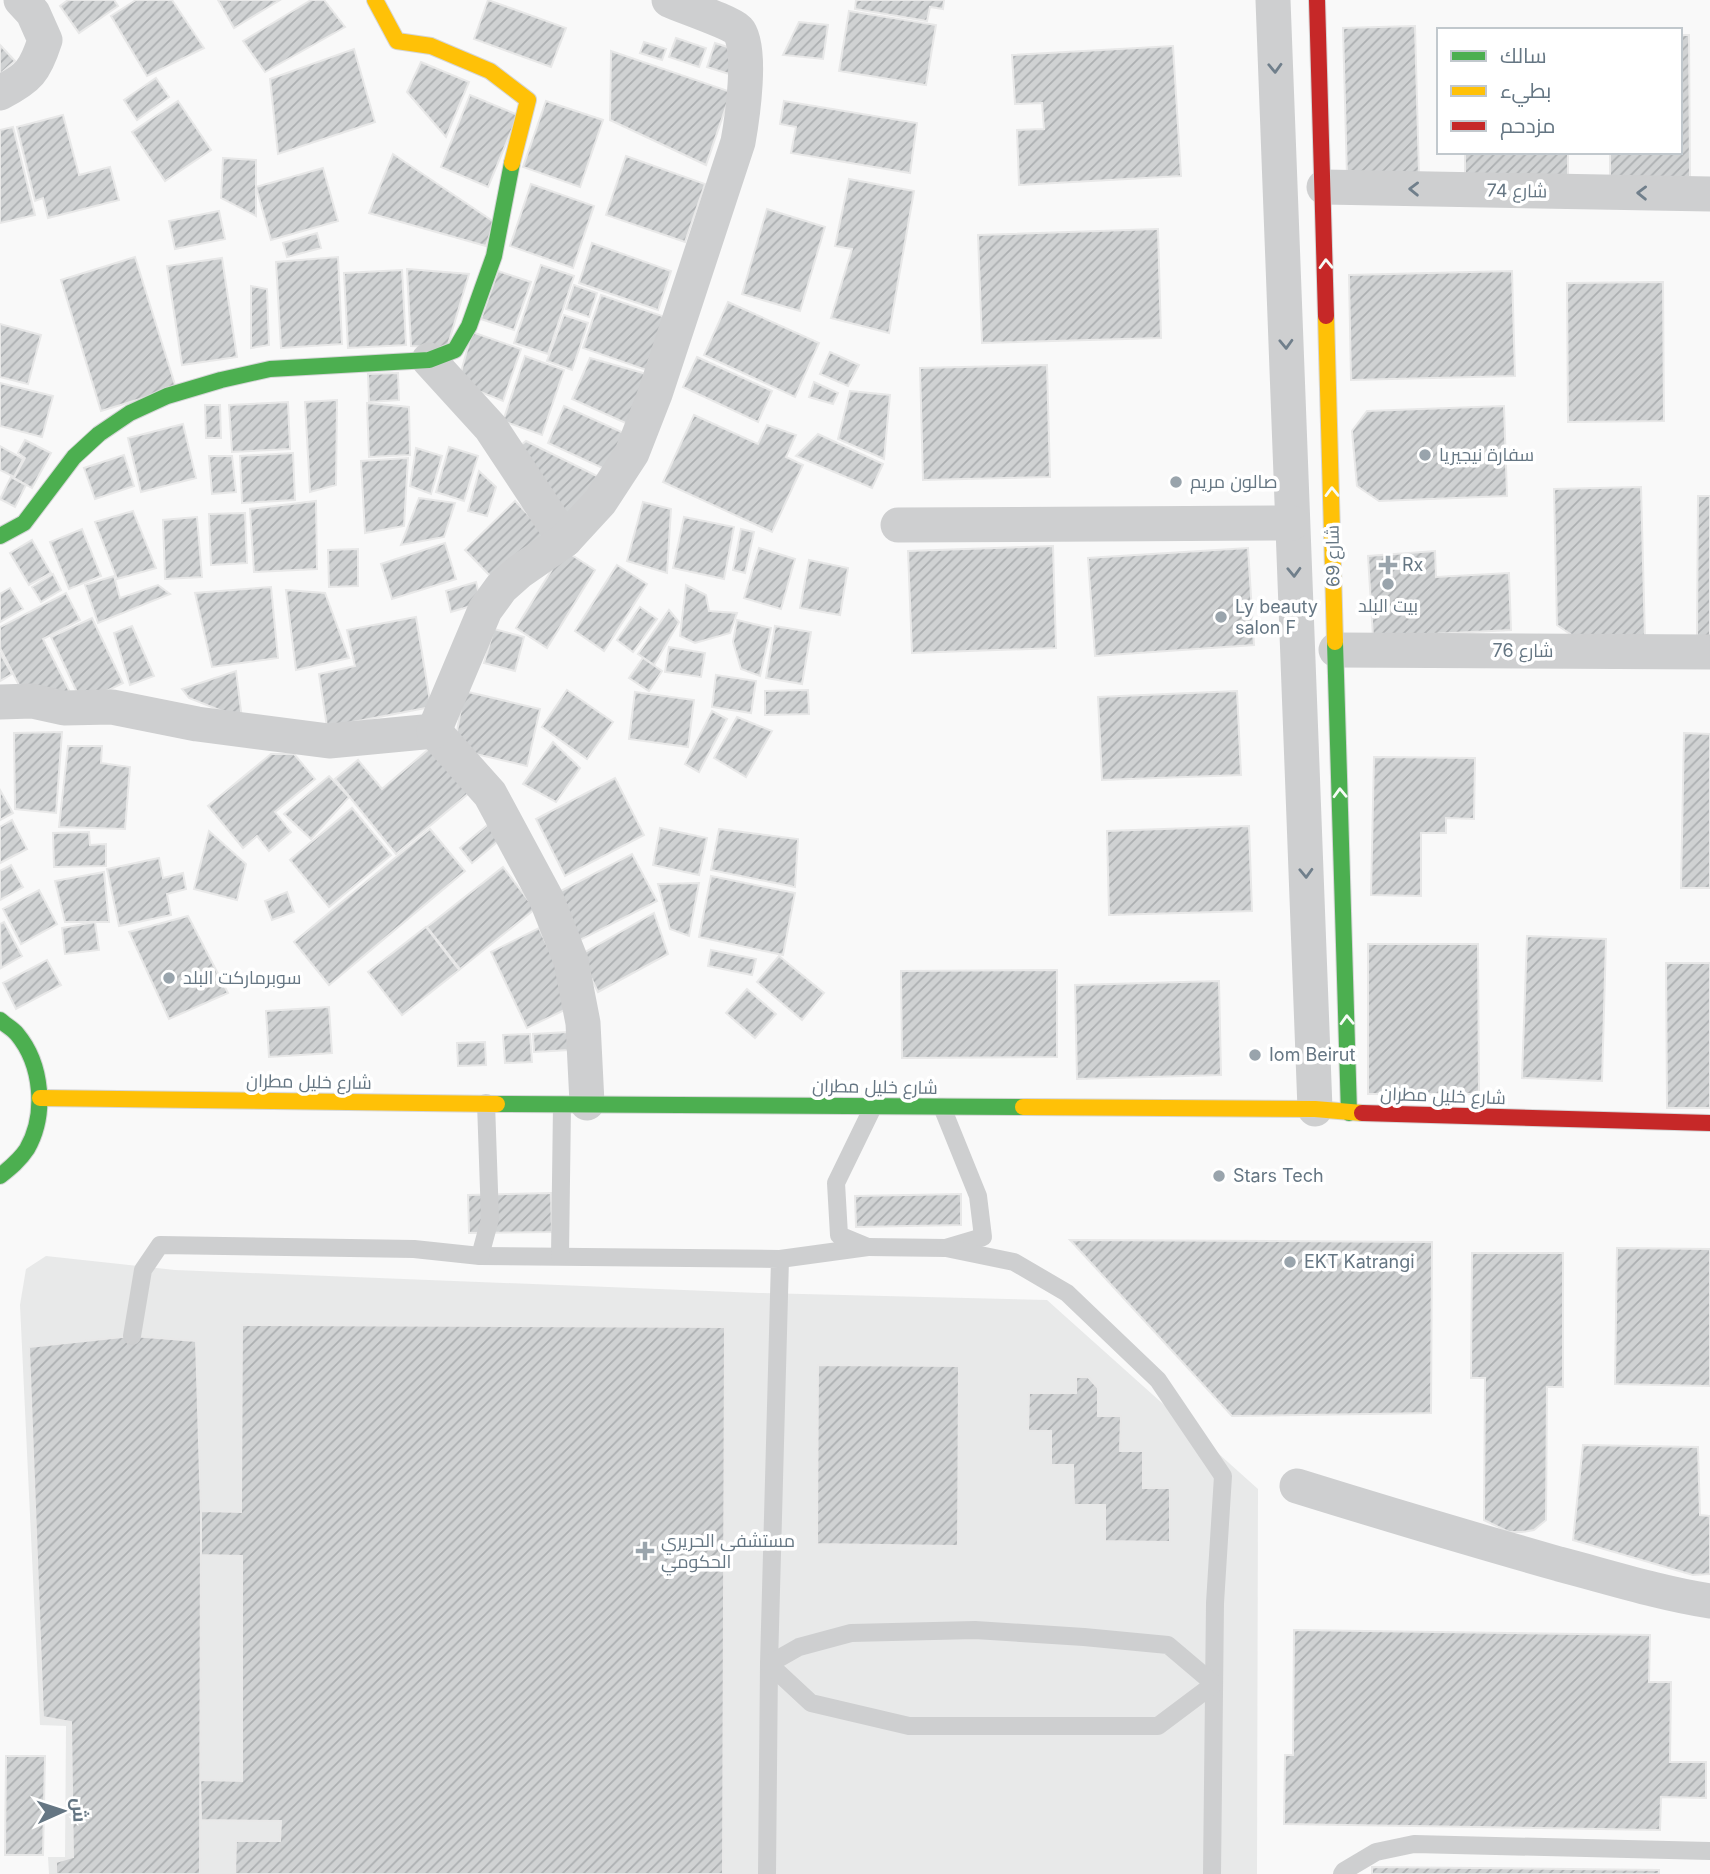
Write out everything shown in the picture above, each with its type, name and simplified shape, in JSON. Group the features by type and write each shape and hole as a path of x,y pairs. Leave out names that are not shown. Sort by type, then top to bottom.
{"street":[{"path":"0,93 21,81 37,65 45,40 33,13 21,0"},
{"path":"0,536 24,523 74,457 99,434 130,413 167,396 270,369 446,356 457,348 464,338 500,234 507,184 519,145 528,100 490,71 431,46 397,41 374,0"},
{"path":"434,731 485,610 501,588 519,572 565,540 600,502 632,453 655,394 738,142 743,112 744,40 737,29 669,0"},
{"path":"1273,0 1315,1110"},
{"name":"شارع 69","path":"1317,0 1349,1113"},
{"name":"شارع 74","path":"1324,187 1710,194"},
{"path":"429,359 491,428 565,540"},
{"path":"1288,386 1329,387"},
{"path":"898,525 1293,523"},
{"name":"شارع 76","path":"1336,650 1710,652"},
{"path":"0,702 32,701 64,708 112,707 197,724 329,741 434,731"},
{"path":"434,731 490,794 546,898 571,961 583,1023 574,1104"},
{"path":"0,1020 17,1034 34,1064 40,1098 35,1131 18,1161 0,1176"},
{"name":"شارع خليل مطران","path":"40,1098 1315,1110 1710,1123"},
{"path":"1297,1486 1470,1539 1608,1577 1710,1601"}],"lane":[{"path":"480,1256 490,1219 486,1103"},
{"path":"560,1256 574,1104"},
{"path":"867,1247 839,1235 836,1184 873,1107"},
{"path":"942,1107 978,1196 983,1237 946,1248"},
{"path":"132,1336 143,1270 159,1245 414,1249 480,1256 780,1259 867,1247 946,1248 1014,1262 1067,1293 1158,1380 1223,1476 1214,1603 1212,1874"},
{"path":"767,1874 769,1664 780,1259"},
{"path":"769,1664 799,1647 851,1633 975,1630 1168,1645 1214,1684"},
{"path":"769,1664 811,1703 909,1726 1158,1726 1214,1684"},
{"path":"1342,1874 1376,1852 1414,1843 1710,1851"}],"shaded area":[{"name":"مستشفى الحريري الحكومي","path":"46,1256 175,1270 759,1293 1047,1300 1258,1489 1257,1874 49,1874 48,1857 65,1857 66,1726 40,1725 20,1305 26,1269"}],"building":[{"path":"68,0 114,0 118,6 79,33 60,6"},
{"path":"136,0 172,0 204,48 147,76 111,16"},
{"path":"218,0 280,0 234,28"},
{"path":"311,0 324,0 345,27 265,72 243,41"},
{"path":"488,0 566,28 551,67 474,39"},
{"path":"856,0 944,0 943,9 930,7 927,21 855,9"},
{"path":"849,11 936,25 926,85 839,71"},
{"path":"799,22 828,25 823,59 783,55"},
{"path":"1415,26 1419,175 1347,177 1343,28"},
{"path":"1682,35 1689,35 1690,177 1610,178 1610,154 1682,154"},
{"path":"676,38 706,48 699,67 669,57"},
{"path":"644,42 666,49 662,60 640,53"},
{"path":"715,43 737,50 729,74 707,67"},
{"path":"0,45 15,61 0,74"},
{"path":"1173,46 1181,176 1019,185 1017,130 1044,129 1042,103 1015,104 1012,55"},
{"path":"354,49 375,122 278,154 270,79"},
{"path":"611,51 731,92 706,165 610,120"},
{"path":"421,62 469,82 446,137 407,92"},
{"path":"156,78 169,97 137,120 124,100"},
{"path":"470,95 518,115 488,187 441,167"},
{"path":"178,101 211,150 165,181 132,132"},
{"path":"546,101 603,120 580,187 523,167"},
{"path":"784,101 917,123 910,173 791,153 796,127 780,124"},
{"path":"63,115 79,175 110,167 119,200 48,218 43,198 35,201 17,127"},
{"path":"13,127 35,215 0,223 0,130"},
{"path":"393,154 494,222 486,246 369,213"},
{"path":"1465,154 1568,154 1568,176 1465,174"},
{"path":"626,156 705,184 685,242 606,215"},
{"path":"223,158 256,160 256,216 221,198"},
{"path":"323,168 338,221 271,240 256,187"},
{"path":"849,179 914,191 889,333 831,318 852,249 835,246"},
{"path":"531,184 594,206 573,268 510,246"},
{"path":"767,209 825,227 800,311 742,294"},
{"path":"219,211 225,239 175,249 169,221"},
{"path":"1158,229 1161,338 982,343 978,235"},
{"path":"317,233 321,248 287,257 283,243"},
{"path":"592,243 671,271 658,310 579,283"},
{"path":"135,257 176,388 101,411 61,280"},
{"path":"338,257 342,344 281,348 276,262"},
{"path":"222,258 237,357 182,365 167,266"},
{"path":"541,265 574,276 548,354 514,343"},
{"path":"407,269 469,274 447,348 411,346"},
{"path":"402,270 406,345 348,348 344,273"},
{"path":"498,271 531,282 514,330 481,319"},
{"path":"1512,271 1515,376 1351,380 1349,275"},
{"path":"1663,282 1664,421 1568,422 1567,283"},
{"path":"574,285 597,293 589,317 566,309"},
{"path":"251,286 267,289 269,345 251,348"},
{"path":"601,295 668,318 649,371 583,348"},
{"path":"728,302 819,343 795,397 704,355"},
{"path":"564,315 588,323 572,370 547,361"},
{"path":"0,324 41,335 28,384 0,377"},
{"path":"472,332 521,349 503,401 458,383"},
{"path":"830,352 859,365 848,386 820,374"},
{"path":"525,356 564,370 542,435 503,421"},
{"path":"697,357 772,391 758,422 683,387"},
{"path":"590,358 650,375 630,425 572,399"},
{"path":"1047,365 1050,477 923,480 920,368"},
{"path":"398,373 399,400 369,402 368,374"},
{"path":"814,382 838,393 833,404 809,397"},
{"path":"0,383 53,396 42,437 0,426"},
{"path":"850,391 890,395 884,459 838,439"},
{"path":"337,400 336,485 310,492 305,402"},
{"path":"288,402 290,449 232,452 229,405"},
{"path":"367,403 409,407 410,455 369,457"},
{"path":"205,405 220,405 221,438 206,438"},
{"path":"564,406 626,434 609,471 548,443"},
{"path":"1504,406 1507,496 1379,501 1357,486 1352,431 1367,411"},
{"path":"694,415 758,444 767,425 796,435 786,457 803,465 772,532 663,482"},
{"path":"183,424 196,478 141,492 128,438"},
{"path":"818,434 883,464 872,488 796,456"},
{"path":"25,440 51,453 32,488 14,478 25,458 18,453"},
{"path":"526,441 605,480 575,523 514,451"},
{"path":"0,446 23,459 14,477 0,470"},
{"path":"449,447 478,456 464,501 436,492"},
{"path":"416,448 442,456 431,494 410,486"},
{"path":"293,453 295,500 242,503 240,456"},
{"path":"124,455 134,486 95,499 84,468"},
{"path":"209,456 232,456 236,492 212,494"},
{"path":"408,458 404,526 365,533 361,461"},
{"path":"479,471 496,487 487,516 468,511"},
{"path":"11,477 26,485 15,507 0,499"},
{"path":"1641,487 1645,638 1579,640 1557,625 1554,489"},
{"path":"1698,496 1710,496 1710,636 1697,636"},
{"path":"419,498 455,503 444,537 401,545"},
{"path":"316,501 317,569 254,572 250,509"},
{"path":"515,501 548,535 498,584 465,550"},
{"path":"643,502 671,509 667,573 627,561"},
{"path":"133,511 156,568 117,579 95,522"},
{"path":"245,513 247,563 211,565 209,514"},
{"path":"197,517 202,577 165,579 163,520"},
{"path":"684,517 734,527 724,579 673,568"},
{"path":"82,529 101,576 69,589 50,542"},
{"path":"741,529 754,532 745,573 733,570"},
{"path":"32,540 51,573 29,585 10,553"},
{"path":"445,543 456,579 392,599 381,564"},
{"path":"1053,546 1056,648 912,653 908,551"},
{"path":"759,548 795,559 781,609 744,598"},
{"path":"1248,548 1254,645 1095,656 1088,558"},
{"path":"358,549 358,586 329,587 328,550"},
{"path":"564,550 595,570 547,648 516,628"},
{"path":"1435,551 1436,577 1509,573 1511,630 1373,637 1368,556"},
{"path":"809,560 848,568 840,615 800,608"},
{"path":"617,565 647,584 604,651 575,631"},
{"path":"53,574 61,590 41,602 32,587"},
{"path":"114,576 120,598 158,585 170,594 98,623 85,585"},
{"path":"476,582 481,603 451,612 446,591"},
{"path":"686,585 706,595 709,611 737,613 730,633 695,643 680,636"},
{"path":"271,587 278,658 212,667 195,593"},
{"path":"10,588 23,609 0,622 0,594"},
{"path":"286,590 325,593 349,658 296,670"},
{"path":"66,593 80,620 43,639 75,702 23,693 0,648 0,627"},
{"path":"640,607 657,619 633,652 617,640"},
{"path":"669,610 679,622 654,665 638,654"},
{"path":"416,617 431,707 327,727 319,674 355,666 347,630"},
{"path":"92,618 123,683 82,703 51,637"},
{"path":"737,620 771,628 760,676 741,669 733,642"},
{"path":"132,626 154,676 130,685 114,633"},
{"path":"775,626 811,632 802,684 766,678"},
{"path":"494,629 524,637 515,671 484,663"},
{"path":"669,647 705,653 701,677 665,672"},
{"path":"0,653 12,674 0,681"},
{"path":"643,658 662,671 649,691 629,678"},
{"path":"236,671 242,719 189,698 182,689"},
{"path":"716,675 756,681 751,713 712,707"},
{"path":"567,690 613,722 587,759 542,727"},
{"path":"808,690 809,714 765,715 765,691"},
{"path":"464,691 540,709 527,766 454,749"},
{"path":"1237,691 1241,775 1102,780 1098,697"},
{"path":"635,692 694,700 688,747 629,739"},
{"path":"712,711 727,719 699,772 685,764"},
{"path":"737,717 772,731 746,777 714,758"},
{"path":"62,732 56,813 15,809 14,733"},
{"path":"1684,733 1710,734 1710,888 1681,888"},
{"path":"437,742 475,788 396,854 335,779 358,760 382,789"},
{"path":"553,742 580,768 556,802 523,784"},
{"path":"68,746 102,746 101,763 130,767 125,829 59,827"},
{"path":"271,754 294,754 315,779 275,812 291,832 269,851 257,836 243,848 208,806"},
{"path":"1374,757 1475,758 1474,819 1446,818 1446,833 1421,833 1421,896 1371,895"},
{"path":"329,776 349,797 311,839 284,814"},
{"path":"615,778 644,835 565,876 536,819"},
{"path":"0,790 13,813 0,820"},
{"path":"352,808 391,855 329,907 290,860"},
{"path":"12,820 27,849 0,863 0,827"},
{"path":"490,823 502,838 472,863 460,848"},
{"path":"1249,826 1252,911 1109,915 1107,831"},
{"path":"660,828 707,838 699,875 653,865"},
{"path":"430,829 465,871 329,985 294,942"},
{"path":"719,829 798,839 795,887 711,870"},
{"path":"209,831 246,864 237,900 194,889"},
{"path":"89,832 90,845 106,844 106,866 54,867 53,833"},
{"path":"632,854 657,901 578,941 555,894"},
{"path":"159,858 163,878 183,873 186,889 167,894 171,915 119,926 107,869"},
{"path":"11,865 23,887 0,900 0,871"},
{"path":"503,867 535,909 460,969 427,927"},
{"path":"104,872 109,922 65,922 55,881"},
{"path":"711,876 795,893 783,955 699,937"},
{"path":"699,883 689,936 670,929 658,884"},
{"path":"39,890 57,924 21,944 3,909"},
{"path":"287,892 294,912 272,920 265,901"},
{"path":"654,913 668,954 598,992 580,955"},
{"path":"188,916 228,993 169,1019 129,932"},
{"path":"4,922 22,956 1,968 0,924"},
{"path":"95,922 99,950 65,954 62,928"},
{"path":"426,927 459,970 402,1015 368,972"},
{"path":"539,928 575,1005 527,1028 491,952"},
{"path":"1527,936 1606,939 1602,1081 1522,1078"},
{"path":"1368,944 1478,944 1479,1094 1368,1094"},
{"path":"711,950 756,959 752,975 708,966"},
{"path":"779,956 824,993 802,1020 757,982"},
{"path":"47,960 61,985 16,1009 3,983"},
{"path":"1666,963 1710,963 1710,1108 1667,1108"},
{"path":"1057,970 1057,1057 902,1058 901,971"},
{"path":"1219,981 1221,1075 1077,1079 1075,985"},
{"path":"747,989 776,1014 755,1038 726,1013"},
{"path":"329,1007 332,1053 269,1057 266,1011"},
{"path":"568,1032 569,1050 534,1052 533,1034"},
{"path":"530,1034 532,1062 505,1063 503,1035"},
{"path":"485,1042 486,1065 458,1066 457,1043"},
{"path":"551,1193 552,1232 469,1233 468,1195"},
{"path":"961,1194 961,1225 856,1227 855,1196"},
{"path":"1070,1240 1432,1242 1431,1413 1232,1416"},
{"path":"1617,1248 1710,1249 1710,1386 1615,1384"},
{"path":"1472,1253 1563,1253 1563,1387 1547,1387 1546,1520 1534,1530 1509,1532 1484,1520 1485,1378 1471,1378"},
{"path":"242,1325 725,1327 723,1874 235,1874 236,1841 280,1841 281,1821 201,1820 200,1780 242,1781 242,1556 201,1555 201,1511 241,1512"},
{"path":"132,1336 196,1341 201,1511 200,1874 56,1874 56,1862 73,1857 71,1722 43,1717 29,1347"},
{"path":"818,1365 959,1366 958,1546 817,1544"},
{"path":"1076,1377 1088,1377 1098,1388 1098,1416 1121,1416 1120,1451 1143,1451 1143,1488 1170,1488 1170,1542 1105,1541 1105,1505 1074,1505 1073,1465 1051,1465 1051,1431 1028,1431 1029,1393 1076,1393"},
{"path":"1583,1445 1698,1447 1700,1515 1710,1516 1710,1574 1693,1575 1573,1540"},
{"path":"1294,1630 1650,1635 1649,1682 1671,1682 1670,1762 1706,1762 1706,1798 1661,1797 1660,1830 1284,1824 1285,1755 1293,1755"},
{"path":"6,1756 45,1756 43,1855 5,1855"},
{"path":"1372,1867 1659,1870 1659,1874 1372,1874"}],"traffic: fast":[{"path":"0,536 24,523 74,457 99,434 130,413 167,396 270,369 429,360 455,350 469,326 494,256 512,163"},
{"path":"1335,642 1349,1113"},
{"path":"0,1020 17,1034 25,1046 32,1060 39,1090 37,1120 27,1149 0,1176"},
{"path":"497,1104 1023,1107"}],"traffic: slow":[{"path":"375,0 397,41 431,46 490,71 528,100 512,163"},
{"path":"1326,316 1335,642"},
{"path":"40,1098 497,1104"},
{"path":"1023,1107 1315,1109 1362,1113"}],"traffic: jam":[{"path":"1317,0 1326,316"},
{"path":"1362,1113 1710,1123"}],"place":[{"name":"سفارة نيجيريا","path":"1425,455"},
{"name":"صالون مريم","path":"1176,482"},
{"name":"Rx","path":"1388,565"},
{"name":"بيت البلد","path":"1388,584"},
{"name":"Ly beauty salon F","path":"1221,617"},
{"name":"سوبرماركت البلد","path":"169,978"},
{"name":"Iom Beirut","path":"1255,1055"},
{"name":"Stars Tech","path":"1219,1176"},
{"name":"EKT Katrangi","path":"1290,1262"},
{"name":"مستشفى الحريري الحكومي","path":"645,1551"}]}
